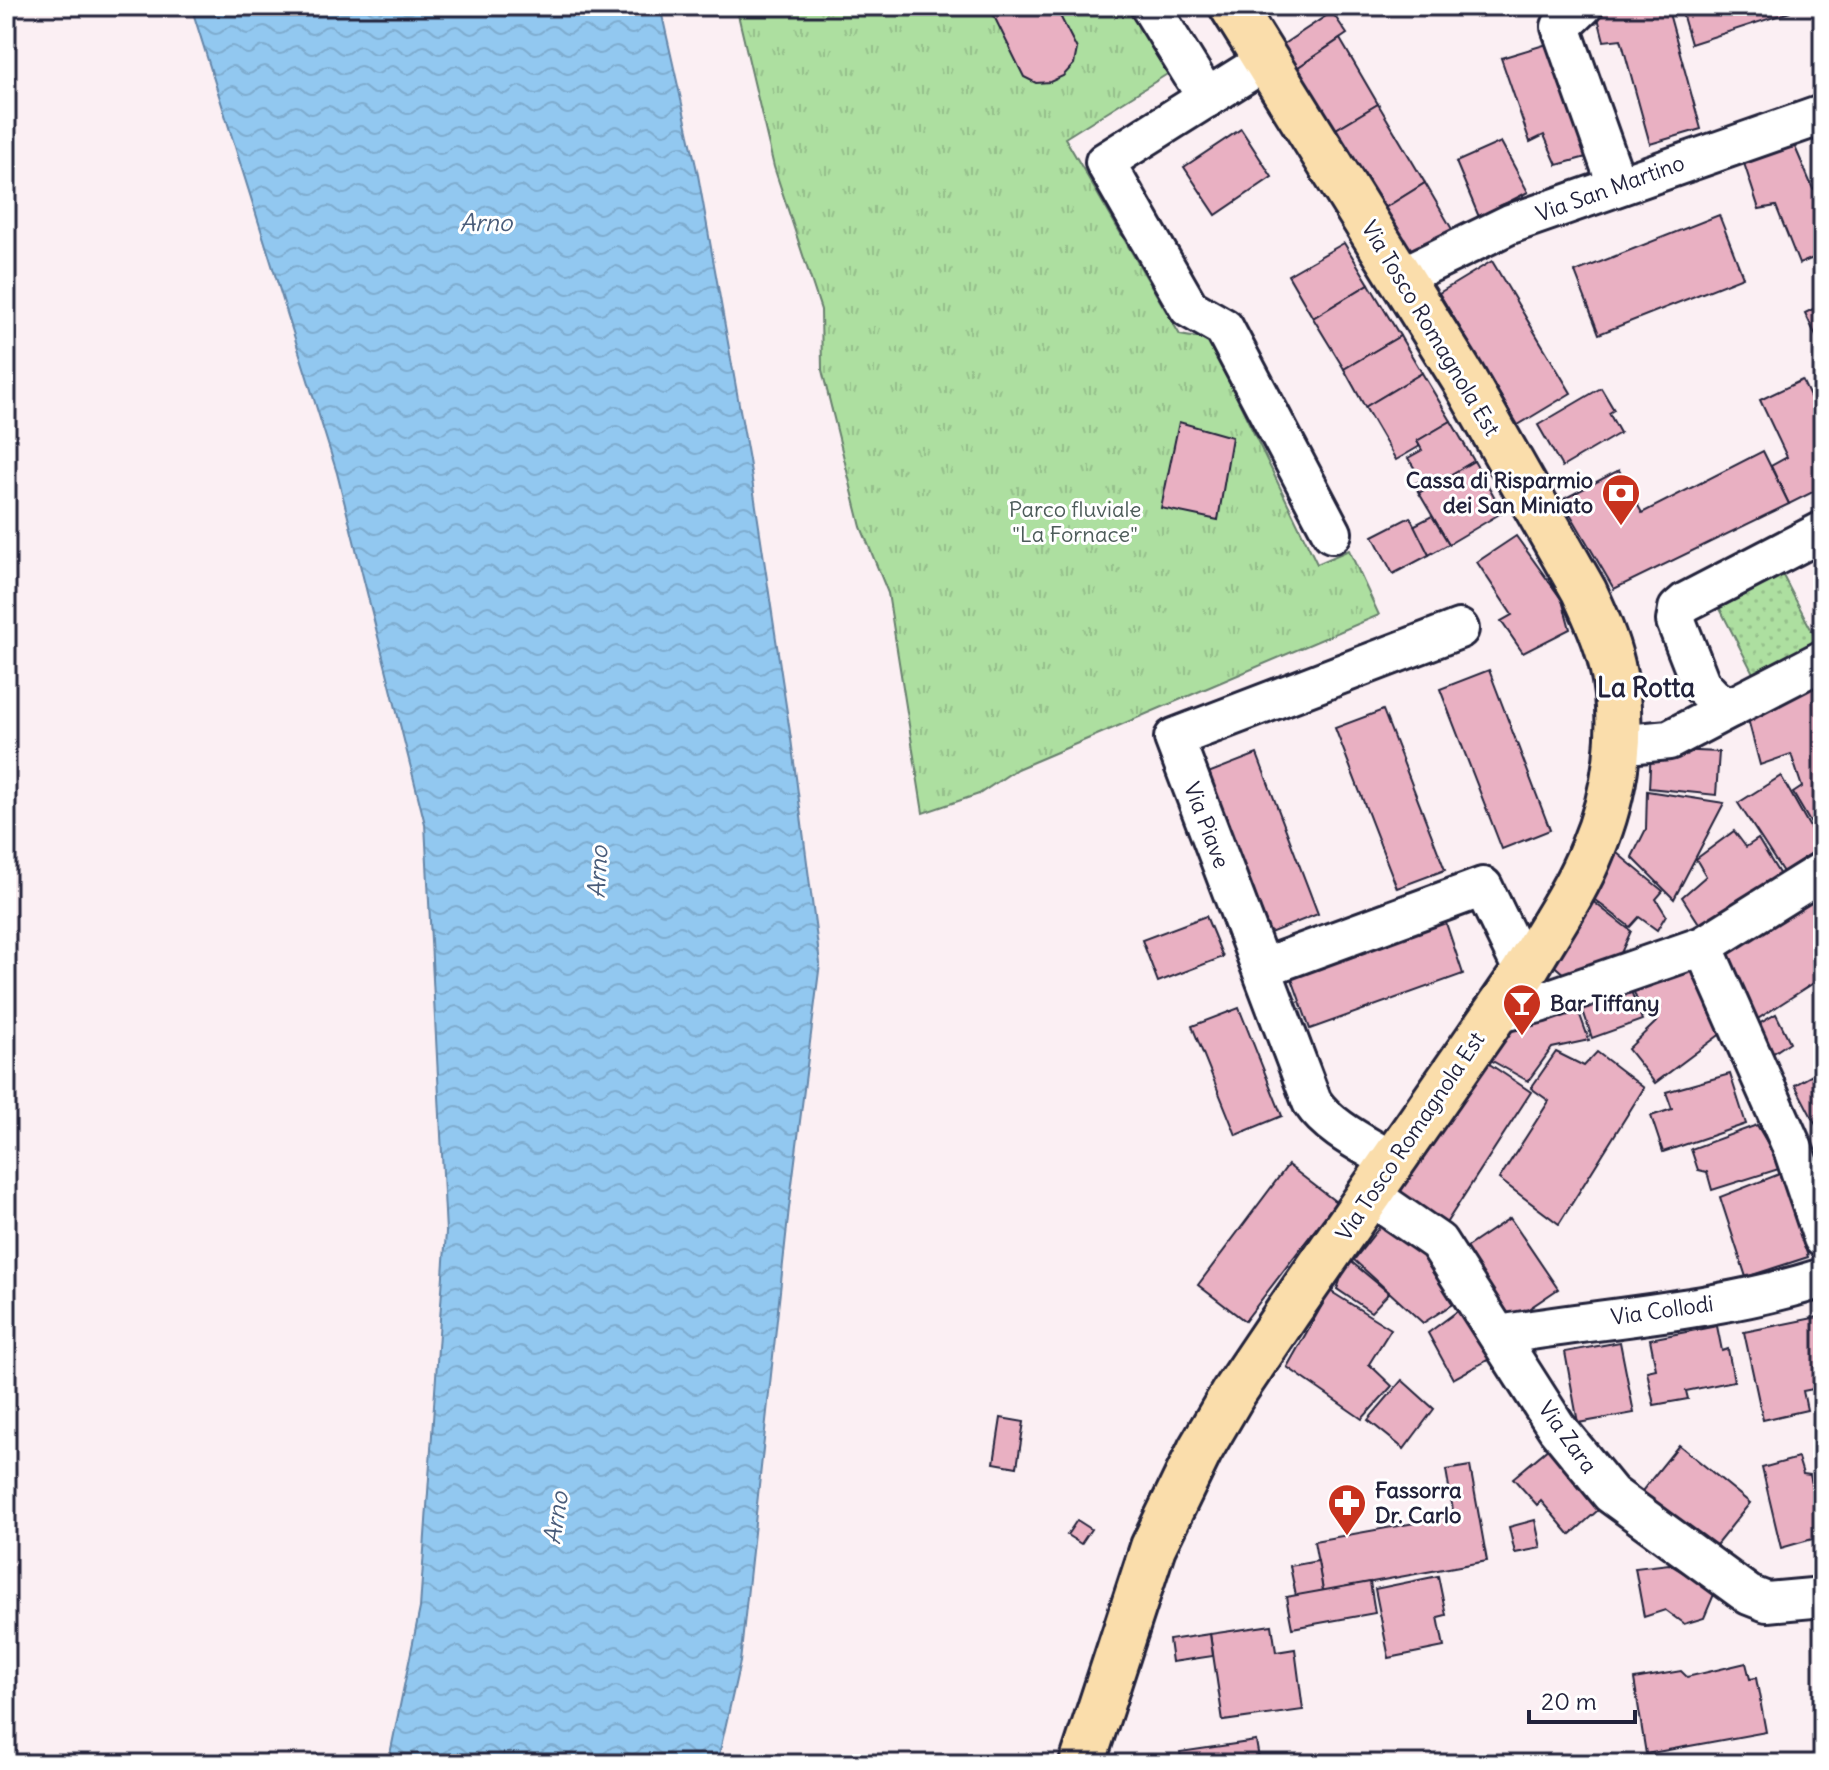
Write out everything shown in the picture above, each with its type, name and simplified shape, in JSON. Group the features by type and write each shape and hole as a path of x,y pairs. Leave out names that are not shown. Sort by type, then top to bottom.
{"main road":[{"name":"Via Tosco Romagnola Est","path":"1082,1764 1153,1547 1187,1475 1234,1392 1524,972 1592,850 1605,812 1617,745 1617,700 1612,665 1600,626 1584,591 1537,505 1401,277 1267,60 1245,10"}],"street":[{"path":"1150,6 1207,98"},
{"path":"1583,6 1561,27 1617,185"},
{"path":"1267,60 1105,162 1189,308 1224,328 1332,533"},
{"name":"Via San Martino","path":"1401,277 1482,236 1617,185 1819,116 1823,122"},
{"path":"1732,707 1716,701 1701,685 1676,621 1678,609 1823,531"},
{"name":"Via Piave","path":"1381,1178 1312,1102 1174,738 1459,629"},
{"path":"1617,745 1669,740 1823,660"},
{"path":"1494,1014 1539,1003 1703,946 1823,871"},
{"path":"1262,968 1483,887 1524,972"},
{"path":"1703,946 1808,1143 1823,1238"},
{"name":"Via Zara","path":"1381,1178 1438,1242 1557,1428 1611,1494 1749,1595 1767,1602 1823,1597"},
{"name":"Via Collodi","path":"1500,1335 1707,1305 1788,1289 1823,1278"}],"green space":[{"name":"Parco fluviale \"La Fornace\"","path":"736,6 1128,6 1169,73 1065,138 1180,335 1209,340 1317,564 1349,550 1379,615 1017,769 979,794 923,813 888,593 861,527 822,370 821,310 774,167"},
{"path":"1780,570 1822,650 1758,683 1717,603"}],"water":[{"name":"Arno","path":"191,6 660,6 698,175 749,460 791,739 820,963 789,1208 740,1662 717,1764 388,1764 420,1608 446,1232 425,824 337,473"}],"building":[{"path":"989,6 1055,6 1077,49 1074,64 1063,76 1050,82 1036,83 1024,77"},
{"path":"1479,6 1510,6 1481,16"},
{"path":"1595,6 1667,6 1701,129 1650,144 1621,39 1604,41"},
{"path":"1680,6 1788,6 1790,12 1691,44"},
{"path":"1332,12 1347,34 1294,70 1279,47"},
{"path":"1340,39 1378,104 1331,132 1294,70"},
{"path":"1554,42 1597,154 1557,165 1544,135 1530,142 1501,58"},
{"path":"1378,104 1425,183 1380,211 1331,132"},
{"path":"1241,129 1272,177 1216,215 1184,167"},
{"path":"1501,142 1528,192 1479,217 1456,162"},
{"path":"1795,147 1813,189 1823,189 1823,254 1799,264 1776,206 1759,209 1742,157"},
{"path":"1425,183 1456,236 1409,262 1380,211"},
{"path":"1719,215 1743,277 1599,334 1575,272"},
{"path":"1344,243 1369,284 1313,318 1288,275"},
{"path":"1492,261 1571,393 1518,425 1439,293"},
{"path":"1369,284 1400,336 1344,369 1313,318"},
{"path":"1823,304 1823,351 1805,313"},
{"path":"1400,336 1422,373 1365,407 1344,369"},
{"path":"1422,373 1451,421 1417,441 1420,446 1396,460 1365,407"},
{"path":"1802,380 1823,424 1823,487 1789,504 1771,466 1787,457 1760,400"},
{"path":"1601,388 1614,410 1609,413 1620,433 1562,467 1538,425"},
{"path":"1451,421 1474,461 1419,493 1414,484 1422,480 1408,458 1422,450 1417,441"},
{"path":"1179,422 1232,437 1218,520 1161,508"},
{"path":"1763,451 1789,504 1614,589 1562,500 1619,470 1642,513"},
{"path":"1474,461 1503,512 1449,544 1419,493"},
{"path":"1432,516 1449,544 1429,555 1413,526"},
{"path":"1410,517 1429,555 1393,574 1373,536"},
{"path":"1516,536 1562,600 1570,629 1523,653 1501,621 1512,615 1477,562"},
{"path":"1489,670 1550,830 1502,849 1440,689"},
{"path":"1817,684 1823,698 1823,831 1817,834 1793,793 1802,787 1791,754 1760,765 1748,719"},
{"path":"1383,710 1445,870 1397,888 1335,728"},
{"path":"1651,749 1719,752 1716,795 1649,788"},
{"path":"1257,754 1318,914 1270,933 1208,773"},
{"path":"1781,776 1821,847 1783,872 1738,803"},
{"path":"1647,791 1724,803 1674,899 1632,857 1646,829"},
{"path":"1734,831 1746,847 1758,839 1780,875 1702,928 1682,897 1706,876 1696,859"},
{"path":"1617,853 1663,891 1656,899 1666,915 1657,930 1639,917 1630,927 1591,897"},
{"path":"1823,882 1823,977 1756,1020 1721,949"},
{"path":"1591,900 1631,931 1616,964 1571,980 1551,963"},
{"path":"1206,916 1223,957 1158,982 1142,940"},
{"path":"1445,920 1463,974 1310,1029 1291,976"},
{"path":"1683,957 1706,984 1726,1030 1655,1083 1628,1049 1658,1020 1654,1012 1643,1016 1629,979"},
{"path":"1626,978 1642,1020 1592,1038 1578,995"},
{"path":"1573,996 1589,1040 1552,1048 1528,1081 1480,1054 1505,1020"},
{"path":"1239,1008 1282,1116 1236,1135 1192,1026"},
{"path":"1776,1014 1790,1042 1769,1056 1754,1027"},
{"path":"1556,1052 1584,1066 1597,1052 1644,1088 1559,1224 1499,1179 1549,1101 1531,1088"},
{"path":"1479,1057 1531,1092 1441,1231 1394,1199"},
{"path":"1823,1069 1823,1124 1817,1127 1795,1085"},
{"path":"1730,1074 1746,1124 1663,1152 1651,1116 1672,1109 1666,1092"},
{"path":"1757,1125 1782,1168 1712,1190 1707,1172 1698,1170 1691,1149"},
{"path":"1288,1165 1336,1202 1245,1321 1198,1285"},
{"path":"1782,1173 1808,1257 1746,1277 1720,1197"},
{"path":"1510,1218 1558,1289 1506,1324 1458,1253"},
{"path":"1385,1220 1434,1253 1462,1298 1423,1323 1354,1260"},
{"path":"1348,1259 1389,1293 1371,1312 1337,1289"},
{"path":"1330,1291 1391,1329 1369,1364 1392,1386 1362,1419 1287,1367"},
{"path":"1467,1304 1495,1356 1453,1379 1428,1333"},
{"path":"1823,1316 1823,1387 1803,1391 1807,1410 1763,1420 1744,1332"},
{"path":"1717,1326 1722,1351 1728,1349 1734,1381 1686,1391 1688,1399 1654,1405 1647,1371 1656,1369 1650,1339"},
{"path":"1620,1342 1634,1413 1578,1423 1565,1352"},
{"path":"1402,1380 1434,1409 1404,1449 1368,1420"},
{"path":"1001,1418 1024,1422 1017,1467 994,1463"},
{"path":"1555,1443 1604,1505 1570,1535 1541,1501 1537,1505 1513,1478"},
{"path":"1679,1445 1750,1503 1713,1549 1642,1491"},
{"path":"1798,1458 1803,1474 1810,1475 1814,1493 1821,1495 1823,1536 1781,1548 1762,1468"},
{"path":"1470,1466 1487,1561 1323,1591 1314,1541 1454,1516 1446,1470"},
{"path":"1077,1520 1091,1529 1081,1544 1067,1535"},
{"path":"1535,1520 1541,1548 1515,1553 1509,1527"},
{"path":"1318,1561 1323,1591 1296,1596 1290,1566"},
{"path":"1669,1564 1715,1592 1704,1618 1684,1624 1665,1610 1644,1617 1635,1568"},
{"path":"1438,1576 1446,1615 1438,1617 1444,1647 1389,1658 1375,1589"},
{"path":"1370,1582 1375,1613 1292,1628 1286,1597"},
{"path":"1272,1625 1276,1652 1295,1649 1303,1710 1223,1721 1210,1634"},
{"path":"1210,1634 1213,1656 1172,1662 1169,1640"},
{"path":"1746,1663 1750,1679 1756,1678 1766,1732 1646,1754 1634,1679 1681,1671 1687,1677"},
{"path":"1256,1741 1260,1764 1182,1764 1180,1752"}],"place":[{"name":"Cassa di Risparmio dei San Miniato","path":"1621,527"},
{"name":"Bar Tiffany","path":"1522,1037"},
{"name":"Fassorra Dr. Carlo","path":"1347,1537"}],"district":[{"name":"La Rotta","path":"1646,688"}]}
